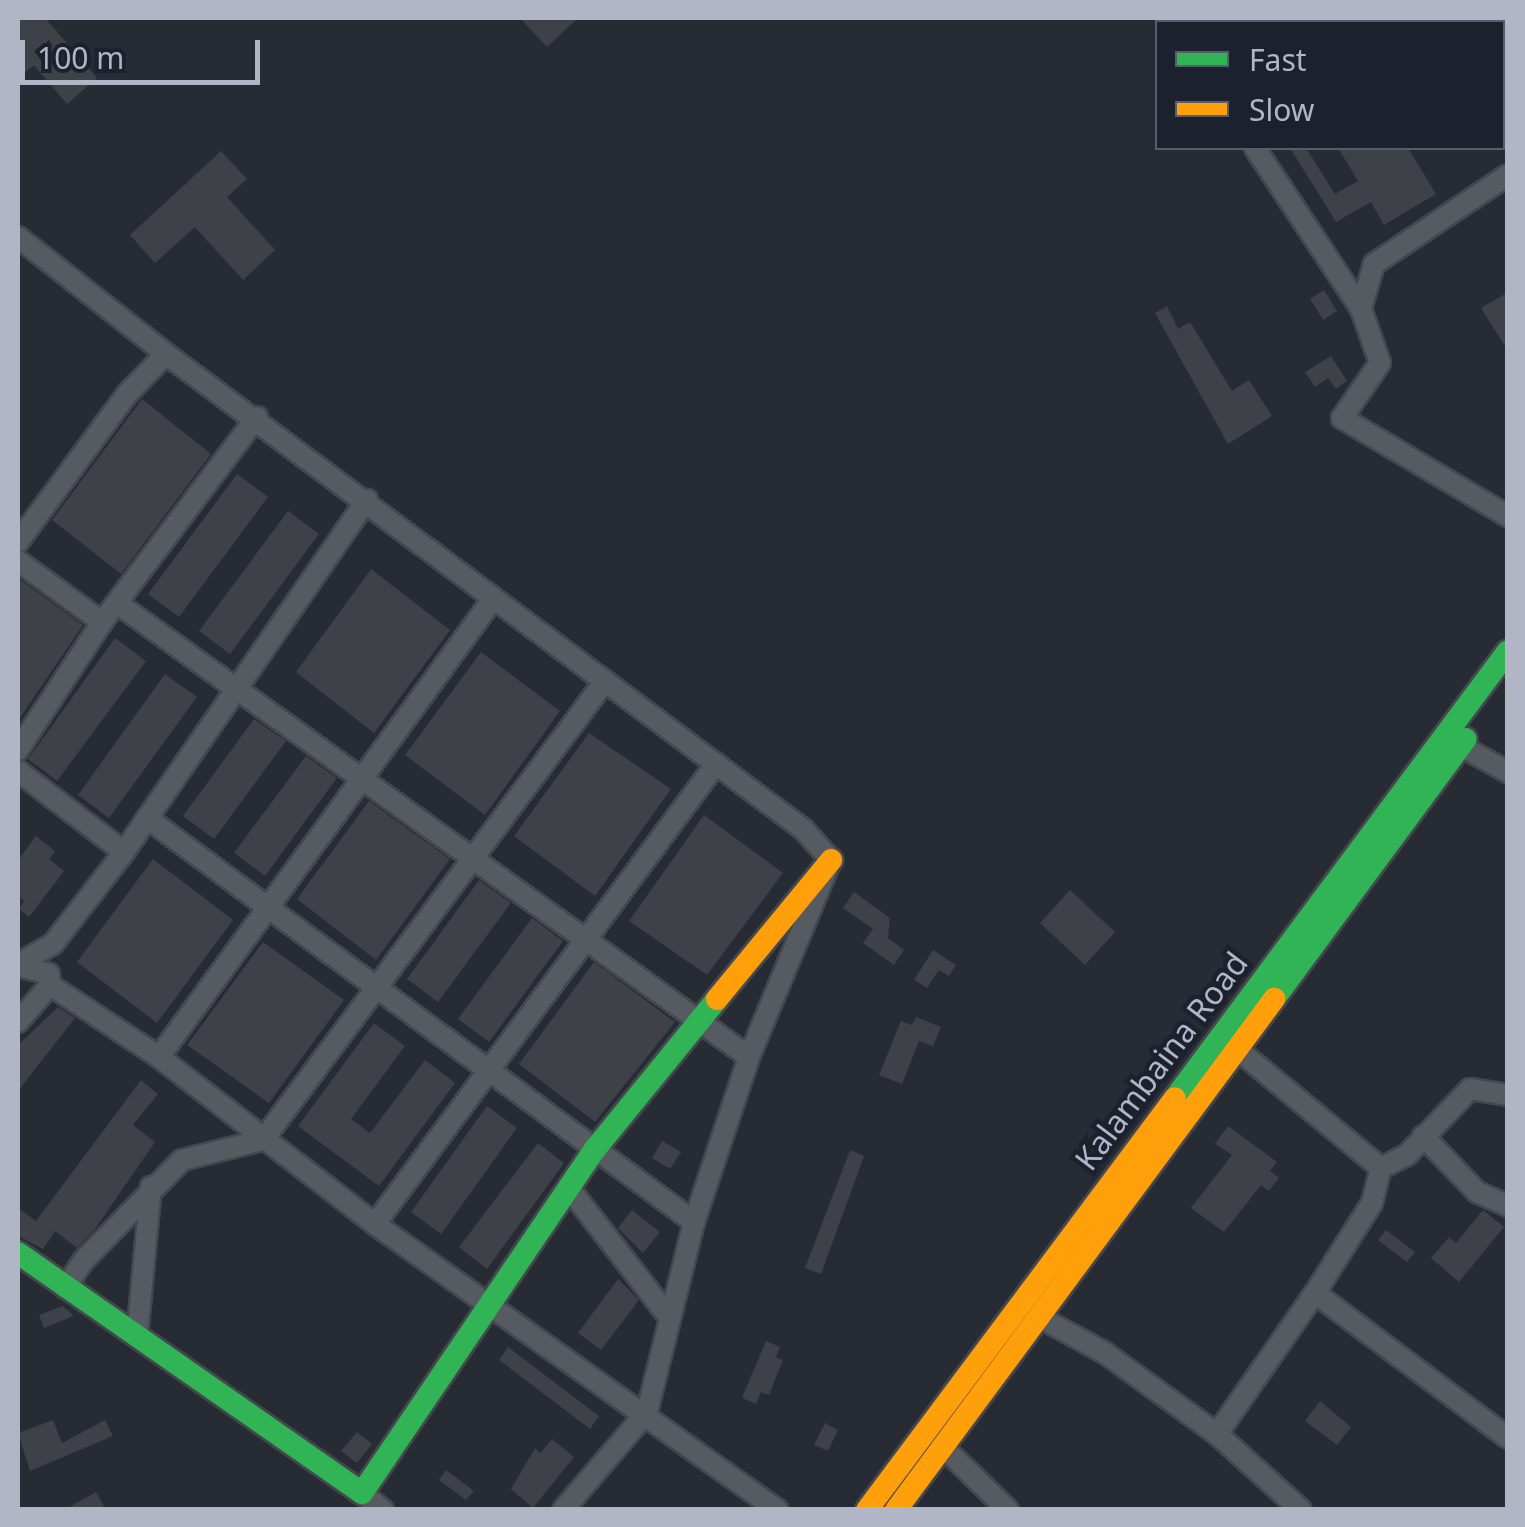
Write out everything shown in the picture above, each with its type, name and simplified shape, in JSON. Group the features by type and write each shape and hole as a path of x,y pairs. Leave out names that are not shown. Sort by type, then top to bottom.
{"main road":[{"name":"Kalambaina Road","path":"867,1510 1508,651"},
{"path":"896,1510 1508,682"},
{"path":"18,1252 362,1494 572,1192 596,1148 699,1016 831,860"}],"street":[{"path":"1256,150 1361,309 1380,362 1342,418 1508,516"},
{"path":"1361,309 1374,264 1508,175"},
{"path":"18,238 166,354 368,500 492,599 803,829 831,860 749,1057 666,1313 646,1412 563,1510"},
{"path":"18,542 128,393 166,354"},
{"path":"18,750 102,622 256,417"},
{"path":"18,965 54,944 124,852 368,500"},
{"path":"18,561 102,622"},
{"path":"159,1056 492,599"},
{"path":"117,603 699,1016 749,1057"},
{"path":"66,1288 151,1186 182,1160 262,1140 380,989 605,681"},
{"path":"1460,746 1508,772"},
{"path":"375,1224 716,764"},
{"path":"18,771 124,852"},
{"path":"147,818 694,1222"},
{"path":"18,1022 49,979 54,944"},
{"path":"18,965 49,979 159,1056 262,1140 375,1224 490,1308 646,1412 778,1510"},
{"path":"1237,1049 1381,1168"},
{"path":"1217,1434 1372,1204 1381,1168 1424,1136 1470,1089 1508,1095"},
{"path":"1424,1136 1477,1192 1508,1206"},
{"path":"137,1337 151,1186"},
{"path":"572,1192 666,1313"},
{"path":"1315,1293 1508,1438"},
{"path":"1039,1318 1105,1353 1217,1434 1302,1510"},
{"path":"942,1447 1008,1510"},
{"path":"362,1494 383,1510"}],"building":[{"path":"18,18 45,18 97,78 67,104 34,65 25,72 18,63"},
{"path":"520,18 578,18 547,47"},
{"path":"1291,150 1307,150 1335,194 1358,181 1339,150 1409,150 1436,194 1384,225 1371,202 1336,222"},
{"path":"221,151 247,179 227,197 275,250 243,280 195,227 155,263 130,235"},
{"path":"1324,290 1337,311 1323,320 1310,299"},
{"path":"1508,292 1508,351 1481,308"},
{"path":"1167,306 1178,329 1190,322 1232,391 1249,380 1272,416 1228,444 1155,313"},
{"path":"1331,356 1347,381 1336,389 1328,378 1315,387 1305,372"},
{"path":"142,399 211,454 121,574 52,520"},
{"path":"237,474 268,497 179,617 148,594"},
{"path":"288,511 319,534 230,654 199,631"},
{"path":"371,569 450,630 374,733 296,672"},
{"path":"18,578 83,625 18,721"},
{"path":"115,638 146,661 57,781 28,759"},
{"path":"481,652 560,711 485,815 405,755"},
{"path":"165,674 197,697 109,818 78,795"},
{"path":"254,719 286,741 214,839 183,816"},
{"path":"589,733 671,789 595,896 514,836"},
{"path":"306,756 337,778 265,876 234,853"},
{"path":"369,801 450,859 376,960 297,899"},
{"path":"704,815 783,873 707,975 629,921"},
{"path":"36,836 55,851 49,859 64,871 29,917 19,909 24,901 18,896 18,860"},
{"path":"153,859 233,920 157,1023 77,962"},
{"path":"479,880 511,903 438,1002 407,979"},
{"path":"1070,890 1115,932 1085,965 1040,923"},
{"path":"854,892 890,918 888,938 904,950 894,965 863,943 873,929 843,908"},
{"path":"532,918 563,941 489,1042 458,1019"},
{"path":"263,942 344,1000 269,1103 187,1045"},
{"path":"933,950 956,965 949,976 939,970 927,988 914,980"},
{"path":"594,962 675,1022 595,1122 519,1064"},
{"path":"58,1007 75,1018 18,1091 18,1045"},
{"path":"916,1017 941,1027 933,1046 919,1041 902,1084 879,1075 901,1021 912,1025"},
{"path":"374,1023 405,1046 351,1119 370,1133 425,1060 455,1083 379,1186 298,1126"},
{"path":"141,1080 158,1094 133,1125 155,1142 95,1229 77,1248 55,1231 43,1249 18,1236 18,1208 36,1221"},
{"path":"487,1106 517,1128 441,1234 411,1212"},
{"path":"1228,1126 1277,1162 1270,1171 1279,1178 1269,1191 1261,1185 1224,1232 1191,1208 1232,1155 1215,1144"},
{"path":"662,1141 681,1152 670,1169 652,1158"},
{"path":"538,1143 564,1163 487,1269 459,1247"},
{"path":"850,1150 864,1156 821,1274 805,1268"},
{"path":"632,1210 660,1232 643,1253 618,1228"},
{"path":"1483,1210 1504,1227 1459,1282 1431,1258 1449,1237 1456,1243"},
{"path":"1386,1230 1415,1252 1407,1262 1378,1240"},
{"path":"618,1279 639,1300 601,1350 578,1333"},
{"path":"63,1306 74,1316 44,1328 39,1315"},
{"path":"766,1341 780,1347 776,1357 783,1360 769,1395 761,1392 756,1404 742,1398"},
{"path":"508,1347 599,1416 590,1429 499,1360"},
{"path":"1320,1401 1351,1427 1337,1445 1305,1421"},
{"path":"53,1420 62,1443 105,1420 113,1436 30,1471 18,1433"},
{"path":"825,1423 838,1430 828,1451 814,1445"},
{"path":"357,1432 372,1444 357,1463 341,1451"},
{"path":"552,1439 574,1457 533,1508 511,1489 535,1448 540,1453"},
{"path":"446,1470 474,1491 466,1500 439,1480"},
{"path":"96,1492 106,1510 64,1510"}],"traffic: fast":[{"path":"1175,1098 1508,651"},
{"path":"1274,999 1466,739"},
{"path":"18,1253 362,1493 596,1148 717,999"}],"traffic: slow":[{"path":"717,999 831,860"},
{"path":"896,1510 1274,999"},
{"path":"867,1510 1175,1098"}]}
